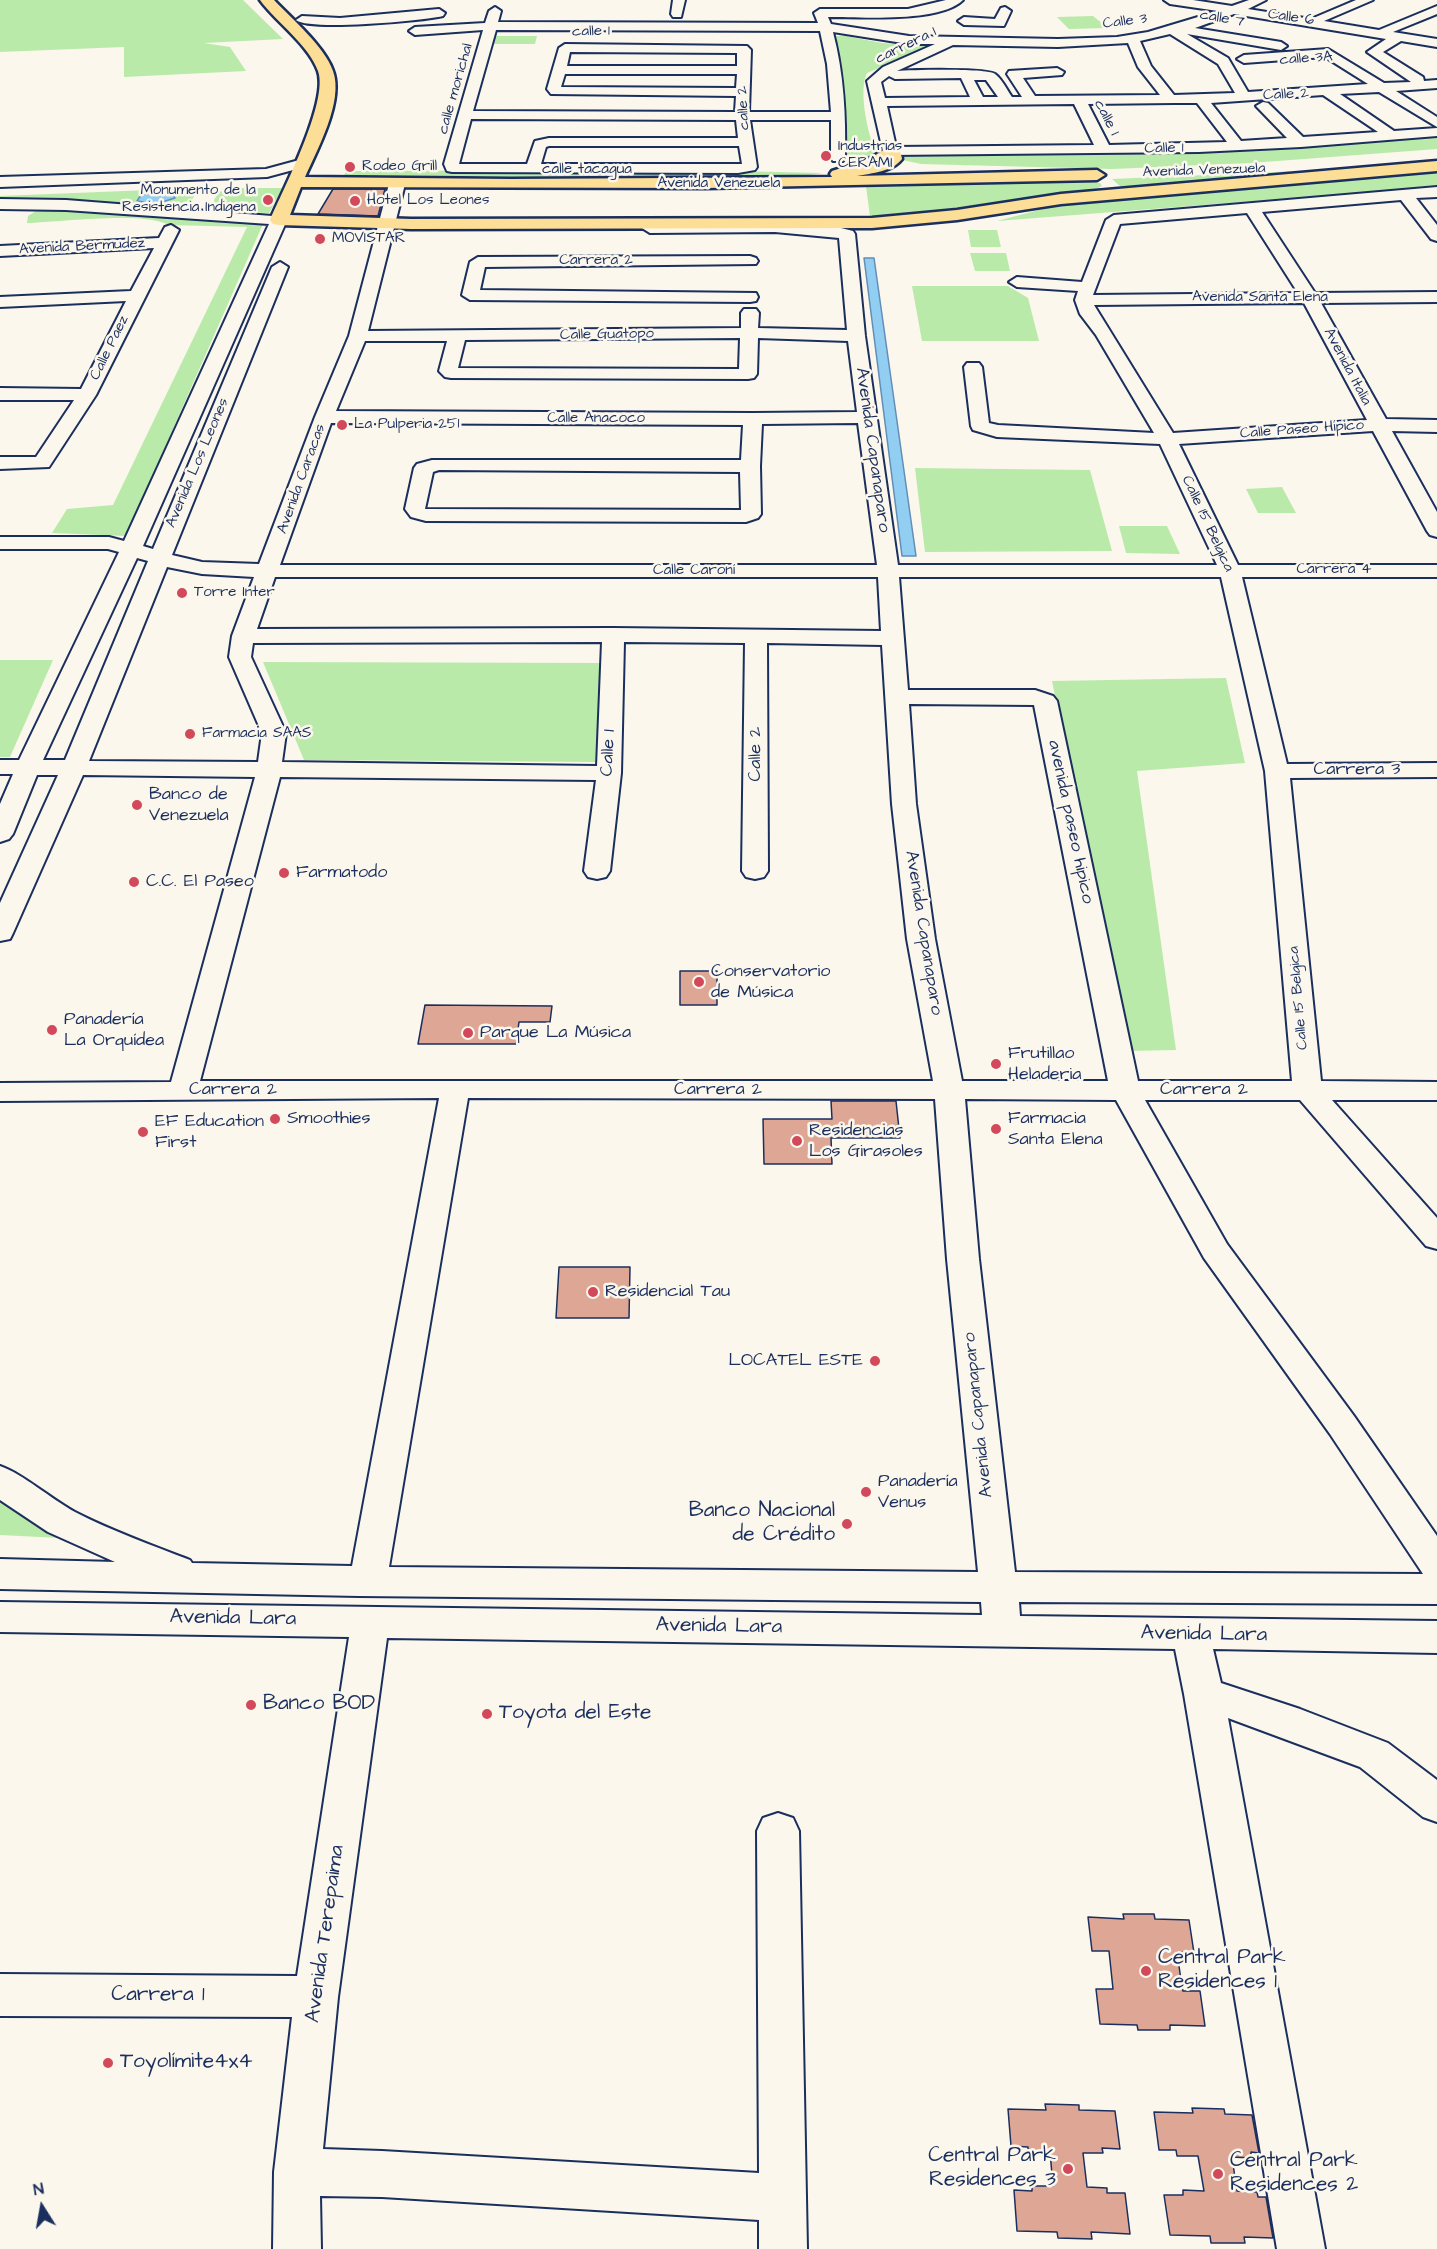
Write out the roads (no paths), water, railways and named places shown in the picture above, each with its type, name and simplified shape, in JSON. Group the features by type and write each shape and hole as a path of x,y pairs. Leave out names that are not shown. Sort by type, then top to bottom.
{"main road":[{"name":"Avenida Los Leones","path":"267,0 315,53 326,71 328,88 322,118 294,181 302,205"},
{"path":"290,3 302,20 332,51 343,74"},
{"name":"Avenida Venezuela","path":"1178,172 1305,167 1437,157"},
{"path":"826,176 839,169 838,158"},
{"path":"458,177 488,189 779,191 841,208 849,173 889,158"},
{"path":"645,185 787,182 826,176 889,158 920,169 1080,173 1101,180 1106,188 1095,194 1061,199"},
{"name":"Avenida Los Leones","path":"302,205 322,165"},
{"name":"Avenida Venezuela","path":"302,205 397,184 458,177 645,185 841,208 858,229 1061,199 1437,166"},
{"name":"Avenida Venezuela","path":"302,205 385,224 841,208 1080,173 1113,174"},
{"name":"Avenida Venezuela","path":"294,181 302,205"}],"street":[{"name":"carrera 1","path":"821,22 916,11 946,5 957,0"},
{"path":"1170,0 1316,20 1437,41"},
{"name":"Calle 3","path":"821,22 893,43 1060,43 1128,35 1148,36 1176,30 1260,0"},
{"path":"1316,20 1367,0"},
{"path":"316,34 343,25 454,15 674,9 926,33 964,21 1000,23 1005,11"},
{"path":"1235,10 1244,14 1437,41"},
{"path":"1385,31 1437,10"},
{"path":"302,20 340,22 452,12"},
{"path":"415,31 493,14 821,22"},
{"name":"calle morichal","path":"458,177 451,164 493,14"},
{"name":"Calle 6","path":"1208,20 1293,42"},
{"path":"821,22 839,117 838,158"},
{"path":"1176,30 1223,62 1244,97"},
{"name":"calle 7","path":"1176,30 1293,42"},
{"path":"1128,35 1145,67 1171,99"},
{"path":"1398,37 1374,52 1418,80"},
{"path":"988,42 985,50 993,69"},
{"name":"carrera 1","path":"889,158 874,81 888,70 950,43"},
{"path":"1060,43 1066,58"},
{"name":"calle 1","path":"558,70 562,50 571,48 742,49"},
{"name":"calle 2","path":"742,49 742,116 750,167"},
{"path":"1244,59 1328,53 1437,123"},
{"path":"742,92 556,91 554,89 558,70 743,70"},
{"name":"calle 3A","path":"1334,73 1356,71"},
{"path":"1032,102 1014,74 1057,72"},
{"path":"895,75 956,73 969,76 990,76 1009,102"},
{"path":"969,76 967,79 979,102"},
{"name":"Calle 2","path":"877,102 1202,99 1437,84"},
{"path":"1327,92 1387,131"},
{"path":"1202,99 1234,141"},
{"path":"1135,100 1146,118"},
{"name":"calle 1","path":"1079,101 1104,150"},
{"name":"calle 2","path":"1263,106 1301,142"},
{"path":"465,115 839,117"},
{"name":"Calle 1","path":"889,158 1221,148 1437,132"},
{"path":"532,170 540,144 549,142 747,142"},
{"name":"Avenida Venezuela","path":"2,185 267,173 303,163"},
{"name":"calle tacagua","path":"458,177 532,170 738,170 750,167"},
{"path":"216,215 206,210 208,197 229,182 267,173"},
{"name":"Avenida Venezuela","path":"2,185 140,185 294,181"},
{"name":"Avenida Caracas","path":"183,1090 269,771 274,733 240,657 243,636 324,417 358,336 397,184"},
{"path":"1086,293 1114,220 1437,192"},
{"path":"1406,195 1437,236"},
{"name":"Avenida Venezuela","path":"0,204 66,205 216,215 302,205"},
{"name":"Avenida Venezuela","path":"0,210 20,216 66,205"},
{"name":"Avenida Los Leones","path":"0,834 28,766 130,551 302,205"},
{"name":"Avenida Los Leones","path":"0,933 72,768 302,205"},
{"name":"Avenida Italia","path":"1251,207 1310,298 1437,531"},
{"path":"411,224 430,227 827,230 841,208"},
{"name":"Avenida Capanaparo","path":"841,208 888,571 904,804 921,939 949,1090 963,1259 1003,1632"},
{"path":"457,336 448,370 451,373 748,374 751,333 748,229"},
{"name":"Avenida Bermudez","path":"8,247 167,236"},
{"name":"Calle Paez","path":"0,463 42,463 87,395 167,236"},
{"name":"Carrera 2","path":"478,261 750,279 470,296 478,261"},
{"name":"Avenida Santa Elena","path":"1017,282 1086,293 1310,298 1437,297"},
{"name":"Calle 15 Belgica","path":"1086,293 1089,314 1104,334 1167,439 1230,570 1277,771 1307,1090"},
{"path":"0,302 135,296"},
{"name":"Calle Guatopo","path":"358,336 751,333 856,336"},
{"name":"Calle Paseo Hipico","path":"973,367 980,426 988,429 1167,439 1378,425 1437,426"},
{"path":"0,394 87,395"},
{"name":"Calle Anacoco","path":"324,417 753,419 868,417"},
{"path":"750,466 430,465 424,468 414,509 426,515 739,517 752,514 750,466 753,419"},
{"path":"0,543 109,543 130,551"},
{"path":"0,552 111,554 130,551"},
{"name":"Calle Caroní","path":"130,551 202,568 268,570 1230,570"},
{"name":"Carrera 4","path":"1230,570 1437,571"},
{"path":"243,636 614,635 893,638"},
{"name":"Calle 1","path":"597,871 609,773 614,635"},
{"name":"Calle 2","path":"755,871 756,638"},
{"name":"avenida paseo hipico","path":"896,697 1035,697 1045,701 1125,1090"},
{"path":"0,767 609,773"},
{"name":"Carrera 3","path":"1277,771 1434,777"},
{"name":"Carrera 2","path":"0,1092 455,1089 1437,1091"},
{"name":"Avenida Terepaima","path":"297,2249 297,2172 316,1997 369,1601 455,1089"},
{"path":"1125,1090 1215,1250 1434,1556"},
{"path":"1307,1090 1437,1238"},
{"path":"0,1480 14,1492 101,1542 202,1579"},
{"name":"Avenida Lara","path":"0,1574 202,1579 369,1601 1003,1632 1437,1637"},
{"name":"Avenida Lara","path":"0,1617 369,1601 998,1588 1437,1589"},
{"path":"1191,1635 1204,1694 1301,2249"},
{"path":"1204,1694 1286,1721 1374,1755 1437,1804"},
{"path":"778,1831 783,2249"},
{"name":"Carrera 1","path":"0,1995 316,1997"},
{"path":"297,2172 382,2174 782,2198"}],"water":[{"path":"157,192 173,194 175,198 156,204 137,201 141,195"},
{"path":"864,258 874,258 916,556 902,556"}],"place":[{"name":"Industrias CERAMI","path":"826,156"},
{"name":"Rodeo Grill","path":"350,167"},
{"name":"Monumento de la Resistencia Indigena","path":"268,200"},
{"name":"Hotel Los Leones","path":"355,201"},
{"name":"MOVISTAR","path":"320,239"},
{"name":"La Pulperia 251","path":"342,425"},
{"name":"Torre Inter","path":"182,593"},
{"name":"Farmacia SAAS","path":"190,734"},
{"name":"Banco de Venezuela","path":"137,805"},
{"name":"Farmatodo","path":"284,873"},
{"name":"C.C. El Paseo","path":"134,882"},
{"name":"Conservatorio de Música","path":"699,982"},
{"name":"Panadería La Orquídea","path":"52,1030"},
{"name":"Parque La Música","path":"468,1033"},
{"name":"Frutillao Heladeria","path":"996,1064"},
{"name":"Smoothies","path":"275,1119"},
{"name":"Farmacia Santa Elena","path":"996,1129"},
{"name":"EF Education First","path":"143,1132"},
{"name":"Residencias Los Girasoles","path":"797,1141"},
{"name":"Residencial Tau","path":"593,1292"},
{"name":"LOCATEL ESTE","path":"875,1361"},
{"name":"Panadería Venus","path":"866,1492"},
{"name":"Banco Nacional de Crédito","path":"847,1524"},
{"name":"Banco BOD","path":"251,1705"},
{"name":"Toyota del Este","path":"487,1714"},
{"name":"Central Park Residences 1","path":"1146,1971"},
{"name":"Toyolímite4x4","path":"108,2063"},
{"name":"Central Park Residences 3","path":"1068,2169"},
{"name":"Central Park Residences 2","path":"1218,2174"}]}
